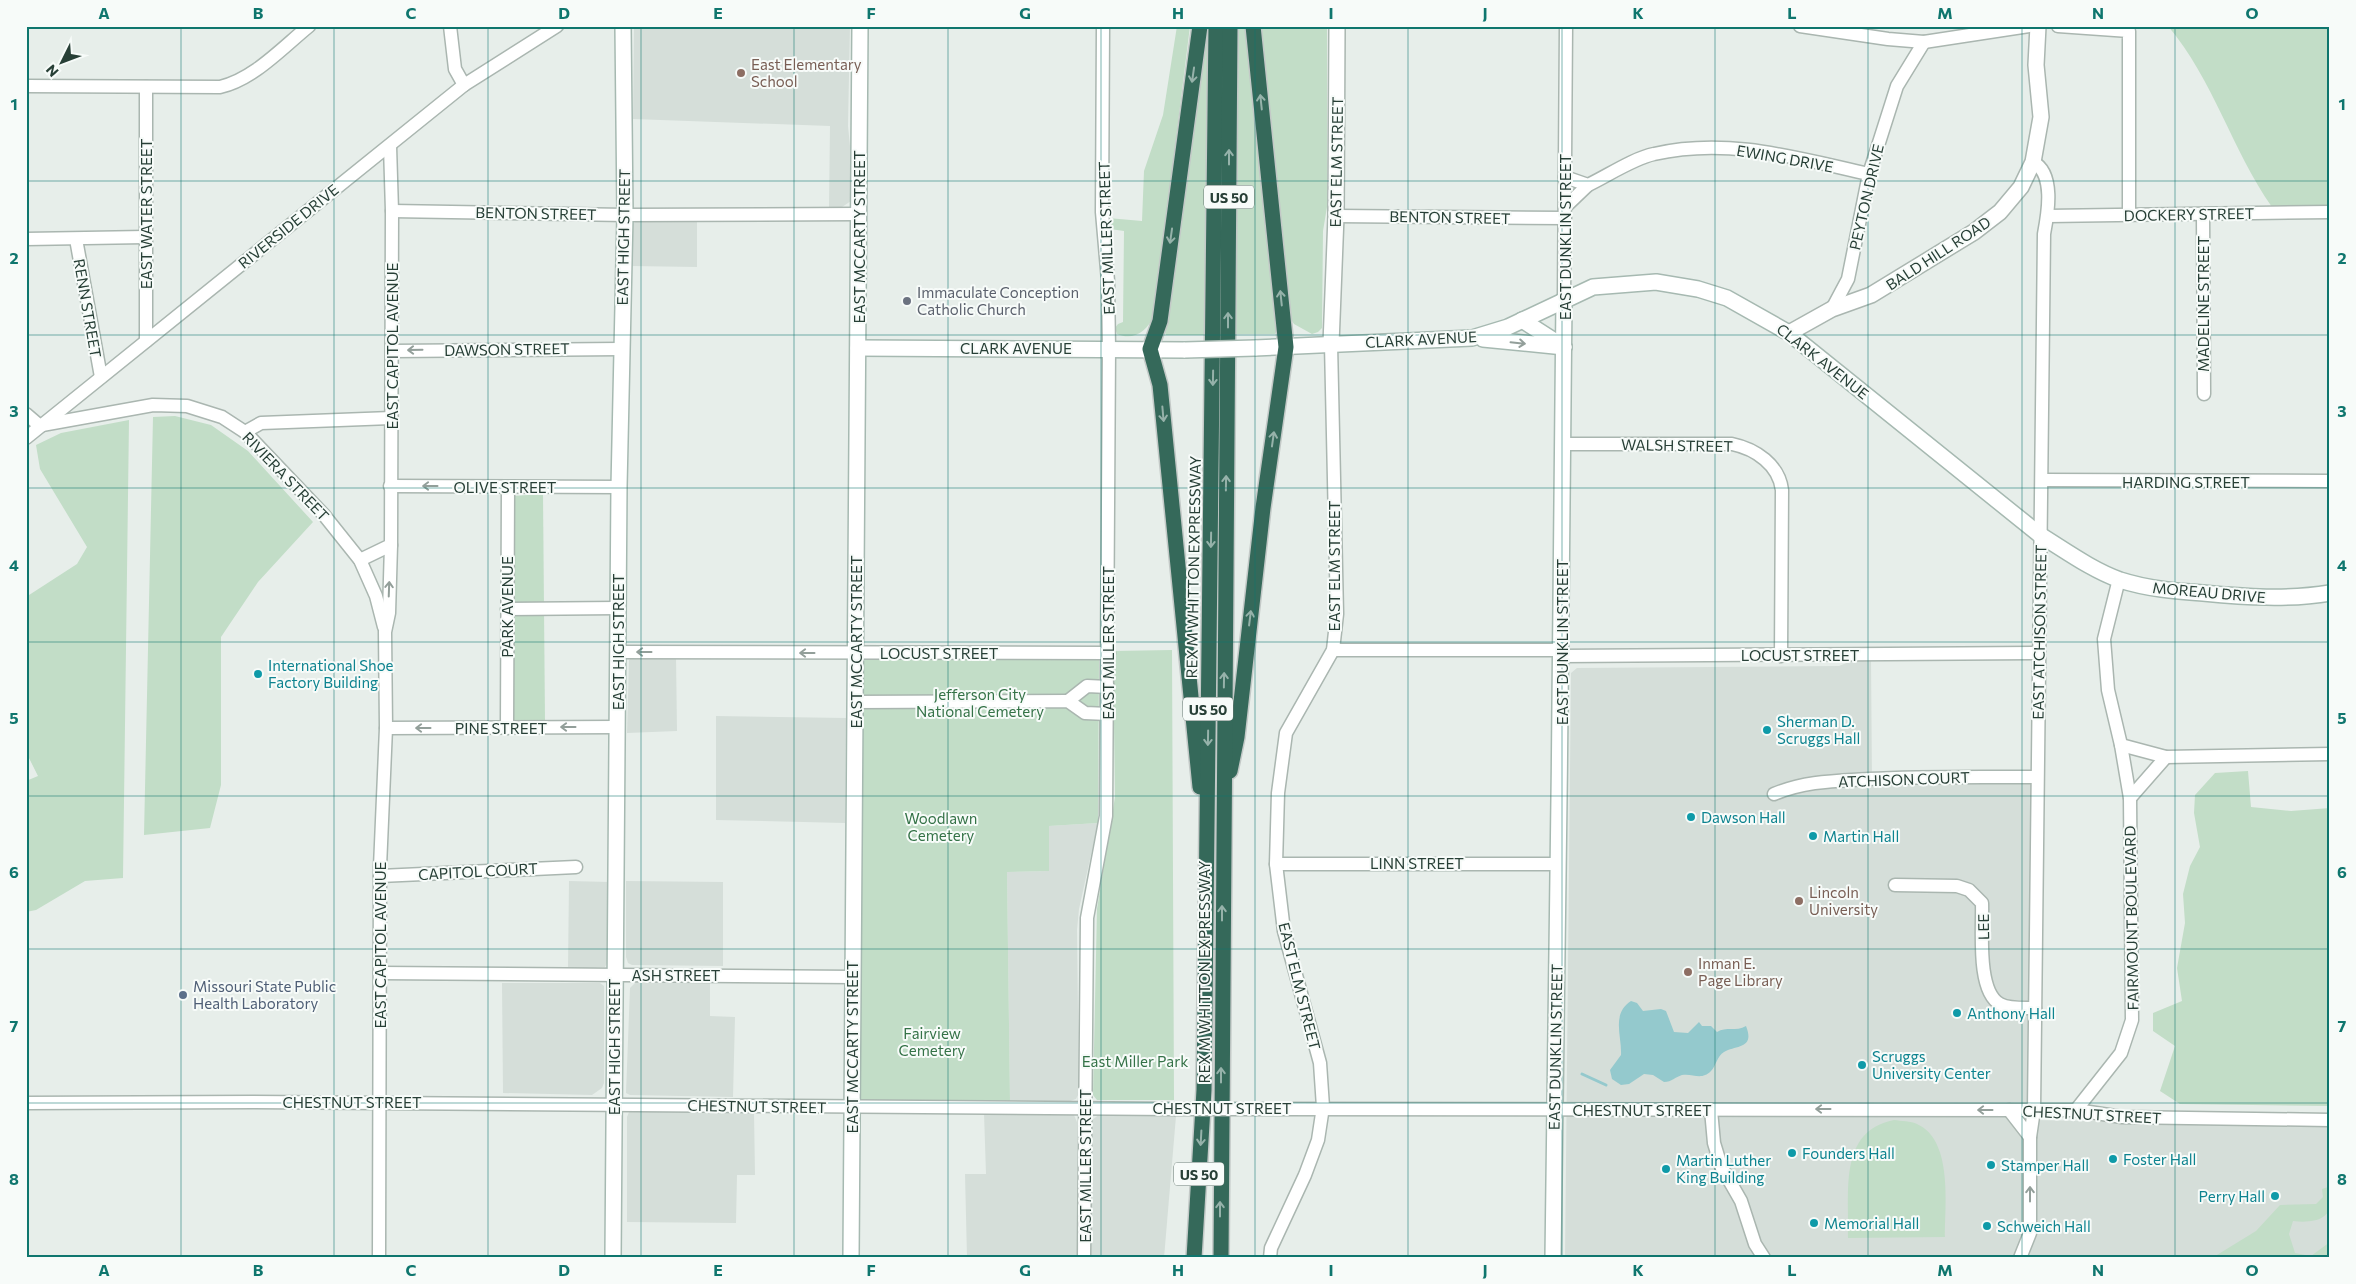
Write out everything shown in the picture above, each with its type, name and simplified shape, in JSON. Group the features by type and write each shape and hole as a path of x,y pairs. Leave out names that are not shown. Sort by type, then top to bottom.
{"highway":[{"path":"1200,26 1160,322 1150,349 1160,385 1196,760 1207,843"},
{"name":"REX M WHITTON EXPRESSWAY","path":"1194,1257 1204,1090 1216,26"},
{"name":"REX M WHITTON EXPRESSWAY","path":"1221,1256 1222,804 1230,26"},
{"path":"1222,804 1237,737 1262,508 1286,347 1253,26"}],"main road":[{"name":"EAST HIGH STREET","path":"613,1258 619,487 624,215 623,26"},
{"name":"EAST MCCARTY STREET","path":"851,1258 860,26"},
{"name":"EAST ELM STREET","path":"1331,344 1336,216 1337,26"},
{"name":"BALD HILL ROAD","path":"1832,309 1871,296 1974,232 2000,212 2021,187 2033,162 2041,117 2036,65 2038,26"},
{"name":"CLARK AVENUE","path":"858,348 1185,350 1472,338 1492,334 1593,287 1656,282 1698,289 1726,298 1790,333 2040,535"},
{"name":"EAST DUNKLIN STREET","path":"1553,1258 1564,299"},
{"path":"1790,333 1832,309"},
{"path":"1522,320 1564,348"},
{"path":"1472,338 1564,348"},
{"name":"MOREAU DRIVE","path":"2040,535 2077,559 2119,579 2154,589 2238,596 2305,597 2330,593"}],"street":[{"path":"26,86 220,88 234,84 309,26"},
{"path":"450,26 455,69 464,85"},
{"name":"RIVERSIDE DRIVE","path":"40,426 464,85 557,26"},
{"name":"EAST MILLER STREET","path":"1084,1258 1087,918 1106,816 1109,653 1110,349 1108,281 1102,212 1103,26"},
{"name":"EAST DUNKLIN STREET","path":"1564,299 1566,26"},
{"path":"1800,26 1888,39 1924,42 2029,26"},
{"path":"2058,26 2129,31 2129,215"},
{"name":"PEYTON DRIVE","path":"1832,309 1848,279 1869,174 1897,86 1924,42"},
{"name":"EAST WATER STREET","path":"146,87 146,341"},
{"name":"EAST CAPITOL AVENUE","path":"379,1258 380,876 386,728 385,632 389,613 391,546 392,211 390,146"},
{"name":"EWING DRIVE","path":"1565,212 1588,185 1652,154 1691,148 1748,148 1869,174"},
{"name":"EAST ATCHISON STREET","path":"2020,1258 2030,1233 2030,1137 2034,1110 2044,234 2048,216 2046,174 2041,166 2033,162"},
{"path":"1565,177 1588,185"},
{"name":"BENTON STREET","path":"392,211 624,215 859,214"},
{"name":"BENTON STREET","path":"1336,216 1565,212"},
{"name":"DOCKERY STREET","path":"2048,216 2330,212"},
{"name":"MADELINE STREET","path":"2203,214 2204,394"},
{"path":"26,239 146,237"},
{"name":"RENN STREET","path":"76,239 101,377"},
{"name":"EAST ELM STREET","path":"1270,1258 1271,1248 1306,1174 1318,1140 1323,1108 1320,1063 1284,930 1276,864 1278,793 1286,733 1334,650 1337,614 1331,344"},
{"name":"DAWSON STREET","path":"392,350 621,348"},
{"name":"RIVIERA STREET","path":"26,438 40,426 122,409 153,405 187,406 222,417 245,432 324,514 360,560"},
{"path":"26,414 40,426"},
{"path":"245,432 261,423 391,418"},
{"name":"WALSH STREET","path":"1563,444 1732,444 1754,451 1767,461 1777,472 1782,490 1781,656"},
{"name":"HARDING STREET","path":"2042,480 2330,481"},
{"name":"OLIVE STREET","path":"390,486 619,487"},
{"name":"PARK AVENUE","path":"507,728 508,487"},
{"path":"360,560 391,546"},
{"name":"EAST CAPITOL AVENUE","path":"360,560 376,596 385,632"},
{"name":"FAIRMOUNT BOULEVARD","path":"2076,1110 2121,1053 2132,1020 2130,798 2122,745 2108,690 2104,639 2119,579"},
{"path":"507,609 618,608"},
{"name":"LOCUST STREET","path":"1334,650 1781,656 2038,653"},
{"name":"LOCUST STREET","path":"619,652 856,654 1109,653"},
{"path":"1068,701 1087,686 1108,687"},
{"path":"855,702 1068,701 1085,713 1108,714"},
{"name":"PINE STREET","path":"386,728 617,727"},
{"path":"2122,745 2166,757 2330,754"},
{"path":"2130,798 2166,757"},
{"name":"ATCHISON COURT","path":"1774,794 1796,785 1822,782 1916,778 2037,777"},
{"name":"LINN STREET","path":"1276,864 1557,864"},
{"name":"CAPITOL COURT","path":"380,876 576,867"},
{"name":"LEE","path":"1895,885 1957,886 1969,890 1982,903 1982,968 1988,990 1999,1004 2013,1008 2035,1008"},
{"name":"ASH STREET","path":"380,973 853,977"},
{"name":"CHESTNUT STREET","path":"26,1103 613,1104 1174,1109 2076,1110 2122,1117 2330,1120"},
{"path":"1711,1110 1714,1143 1721,1166 1741,1201 1755,1244 1764,1258"},
{"path":"2008,1110 2030,1137"}],"shaded area":[{"name":"East Elementary School","path":"634,26 850,26 848,126 851,156 851,201 842,207 829,208 830,126 633,119"},
{"path":"637,220 697,221 697,267 631,266 632,225"},
{"path":"676,656 677,731 627,733 629,660 633,657"},
{"name":"Lincoln University","path":"1859,658 1871,658 1872,784 2031,783 2029,1120 2330,1125 2330,1258 1565,1258 1571,673 1577,668 1839,666"},
{"path":"716,716 846,718 845,823 716,820"},
{"path":"1098,823 1079,909 1077,930 1079,1093 1076,1099 1070,1101 1010,1101 1007,872 1049,871 1049,826"},
{"path":"569,881 609,882 607,963 605,967 568,969"},
{"path":"626,881 723,882 723,966 632,965 628,963 626,957"},
{"path":"640,981 710,981 710,1016 735,1017 733,1097 630,1095 626,1093 630,988"},
{"path":"502,983 600,983 604,986 604,1083 602,1088 592,1095 503,1093"},
{"path":"634,1109 754,1112 755,1175 737,1175 736,1223 627,1222 627,1117 629,1112"},
{"path":"984,1113 1070,1113 1074,1115 1077,1122 1077,1258 967,1258 965,1174 986,1174"},
{"path":"1100,1114 1176,1116 1164,1258 1090,1258 1092,1120"}],"green space":[{"path":"1177,26 1190,26 1154,316 1144,330 1134,335 1123,336 1117,334 1115,328 1123,322 1124,231 1110,229 1108,218 1142,221 1144,171 1163,115"},
{"path":"1202,26 1210,26 1205,335 1166,335 1163,328"},
{"path":"1239,26 1247,26 1278,330 1275,334 1235,334"},
{"path":"1257,26 1327,26 1327,207 1323,231 1322,328 1312,334 1294,324 1288,315"},
{"path":"2168,26 2330,26 2330,207 2272,207 2245,162 2198,69"},
{"path":"175,416 211,425 248,451 313,522 258,582 221,637 221,785 210,828 144,835 153,417"},
{"path":"129,420 123,878 85,881 36,910 26,912 26,781 38,776 26,752 26,597 77,564 87,547 40,469 36,445 61,433"},
{"path":"543,494 545,721 516,722 512,720 513,496"},
{"name":"East Miller Park","path":"1172,650 1174,1100 1097,1100 1093,1095 1097,909 1115,797 1113,651"},
{"path":"1094,658 1099,660 1098,823 1049,826 1049,871 1007,872 1010,1101 863,1102 859,1097 863,664 865,659"},
{"path":"2248,771 2251,807 2291,811 2330,808 2330,1106 2180,1104 2160,1091 2175,1046 2153,1031 2153,1013 2182,1001 2177,968 2185,923 2183,894 2190,866 2200,847 2194,813 2195,795 2215,773"},
{"path":"1894,1120 1917,1124 1929,1132 1937,1144 1945,1174 1945,1237 1848,1238 1848,1184 1850,1167 1855,1151 1863,1137 1876,1126"},
{"path":"2328,1187 2331,1205 2328,1212 2324,1216 2311,1221 2293,1221 2289,1234 2295,1253 2311,1256 2330,1242 2330,1258 2212,1258 2256,1231 2280,1205 2316,1204 2323,1197 2322,1189"}],"water":[{"path":"1631,1001 1637,1003 1643,1011 1661,1009 1666,1011 1674,1032 1688,1033 1699,1022 1702,1026 1711,1026 1717,1032 1724,1029 1739,1029 1746,1026 1748,1039 1743,1045 1724,1052 1718,1058 1711,1071 1704,1076 1682,1075 1664,1082 1653,1075 1644,1074 1629,1084 1621,1085 1612,1079 1610,1070 1621,1055 1619,1019 1621,1012"}],"waterway":[{"path":"1582,1074 1606,1085"}],"place":[{"name":"East Elementary School","path":"741,73"},
{"name":"Immaculate Conception Catholic Church","path":"907,301"},
{"name":"International Shoe Factory Building","path":"258,674"},
{"name":"Sherman D. Scruggs Hall","path":"1767,730"},
{"name":"Dawson Hall","path":"1691,817"},
{"name":"Martin Hall","path":"1813,836"},
{"name":"Lincoln University","path":"1799,901"},
{"name":"Inman E. Page Library","path":"1688,972"},
{"name":"Missouri State Public Health Laboratory","path":"183,995"},
{"name":"Anthony Hall","path":"1957,1013"},
{"name":"Scruggs University Center","path":"1862,1065"},
{"name":"Founders Hall","path":"1792,1153"},
{"name":"Foster Hall","path":"2113,1159"},
{"name":"Stamper Hall","path":"1991,1165"},
{"name":"Martin Luther King Building","path":"1666,1169"},
{"name":"Perry Hall","path":"2275,1196"},
{"name":"Memorial Hall","path":"1814,1223"},
{"name":"Schweich Hall","path":"1987,1226"}],"park label":[{"name":"Jefferson City National Cemetery","path":"980,702"},
{"name":"Woodlawn Cemetery","path":"941,826"},
{"name":"Fairview Cemetery","path":"932,1042"}]}
